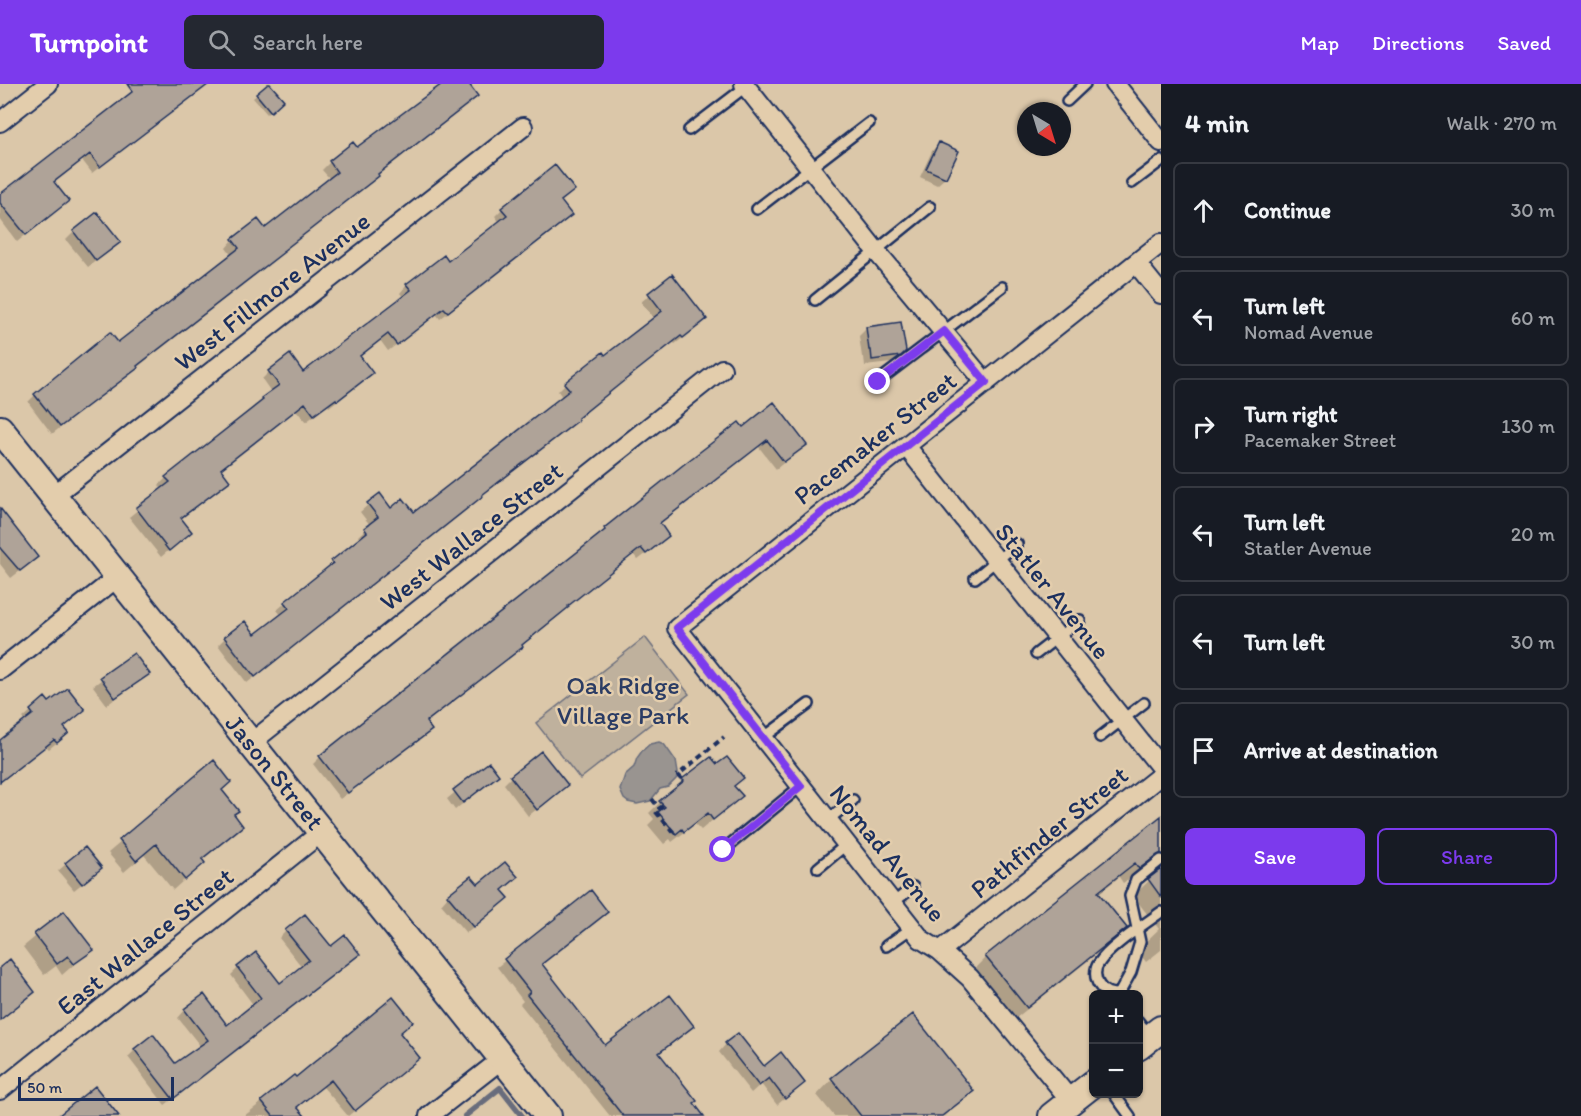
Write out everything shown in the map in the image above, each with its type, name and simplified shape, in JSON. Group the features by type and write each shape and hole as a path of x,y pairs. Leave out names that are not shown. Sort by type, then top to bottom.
{"street":[{"path":"0,122 48,84"},
{"path":"1115,84 1161,142"},
{"path":"746,85 876,251 986,382"},
{"name":"West Fillmore Avenue","path":"54,496 523,127"},
{"name":"Pacemaker Street","path":"677,628 1161,243"},
{"path":"1136,263 1161,294"},
{"name":"West Wallace Street","path":"252,742 722,369"},
{"name":"Jason Street","path":"0,429 252,742 548,1116"},
{"name":"Statler Avenue","path":"906,446 1161,768"},
{"path":"0,670 119,576"},
{"name":"Nomad Avenue","path":"677,628 921,939 940,951 970,978 1061,1108"},
{"name":"Pathfinder Street","path":"940,951 1161,775"},
{"name":"East Wallace Street","path":"0,1090 322,831"},
{"path":"429,1116 502,1059"},
{"path":"1061,1108 1089,1087"}],"lane":[{"path":"1067,101 1085,84"},
{"path":"689,130 746,85"},
{"path":"757,208 869,123"},
{"path":"1131,183 1161,161"},
{"path":"815,300 930,207"},
{"path":"878,382 1002,287"},
{"path":"975,578 1017,543"},
{"path":"1036,654 1080,620"},
{"path":"1100,737 1144,703"},
{"path":"763,738 809,704"},
{"path":"723,850 801,786"},
{"path":"828,820 853,800"},
{"path":"818,867 847,844"},
{"path":"1121,990 1131,972 1140,942 1130,896 1136,880 1161,860"},
{"path":"893,903 913,887"},
{"path":"1102,990 1097,983 1098,964 1161,912"},
{"path":"886,946 912,928"},
{"path":"1117,1098 1130,1116"}],"path":[{"path":"682,779 678,775 724,737"},
{"path":"652,799 661,807 655,811 675,834"}],"green space":[{"name":"Oak Ridge Village Park","path":"645,637 689,694 580,779 536,723"}],"shaded area":[{"path":"659,742 664,744 676,761 678,773 676,779 668,787 660,789 650,801 637,804 628,802 620,790 625,775 634,767 642,751 650,744"}],"building":[{"path":"128,84 209,84 100,167 90,154 54,182 69,201 26,235 0,203 0,194 133,91"},
{"path":"268,84 284,100 271,112 256,94"},
{"path":"442,84 469,84 478,96 378,174 379,176 284,252 137,366 138,368 60,427 34,394 110,332 118,342 239,248 232,239 258,219 265,228 337,172 329,161 353,142 357,147"},
{"path":"939,142 959,151 946,178 926,169"},
{"path":"555,165 575,190 561,201 572,215 448,312 444,308 397,345 388,334 360,356 373,373 337,401 336,399 314,415 305,403 221,469 230,481 181,518 192,532 169,551 136,508 170,482 165,477 279,385 268,371 290,354 303,372 411,290 406,284 444,255 448,261 507,215 501,208"},
{"path":"97,212 121,242 96,261 73,231"},
{"path":"672,274 707,319 683,338 681,336 625,380 578,418 579,420 255,677 224,637 245,621 255,634 289,608 284,602 367,532 364,528 378,517 367,503 380,493 391,508 403,498 414,512 570,390 564,383 603,352 605,355 662,311 648,293"},
{"path":"901,322 906,351 901,356 872,360 866,327"},
{"path":"774,402 807,445 784,462 767,440 660,523 669,536 646,554 641,548 568,606 522,645 523,647 426,722 432,730 348,793 319,756 605,530 604,528 688,461 739,422 743,427"},
{"path":"0,508 38,557 20,571 0,548"},
{"path":"134,653 150,674 115,698 100,677"},
{"path":"68,688 85,710 64,727 69,733 57,743 54,740 0,782 0,740 33,714 30,710 45,697 49,702"},
{"path":"541,751 568,785 537,810 510,776"},
{"path":"711,757 717,764 727,757 744,778 734,786 743,796 713,820 708,813 684,832 682,829 676,834 658,812 665,807 659,801 684,781 682,779"},
{"path":"214,760 231,782 222,790 239,811 234,814 243,826 202,859 205,863 185,880 156,844 136,861 119,840"},
{"path":"489,762 499,775 463,803 453,790"},
{"path":"1161,816 1161,853 1139,869 1135,863 1098,892 1127,928 1027,1008 985,956"},
{"path":"85,847 102,868 82,884 65,863"},
{"path":"505,862 518,877 502,890 509,898 474,927 447,895 471,876 478,884"},
{"path":"1161,869 1161,897 1148,879"},
{"path":"591,890 608,912 542,964 605,1045 670,995 694,1026 659,1053 697,1101 694,1103 704,1116 623,1116 527,995 530,992 504,959"},
{"path":"64,911 94,950 74,964 68,956 57,964 34,934"},
{"path":"305,914 331,946 345,935 360,954 173,1099 134,1049 153,1034 175,1063 208,1040 184,1009 204,994 227,1025 261,998 237,967 256,952 280,983 309,960 285,930"},
{"path":"10,959 35,992 0,1020 0,967"},
{"path":"393,997 413,1022 400,1033 420,1058 355,1111 331,1080 297,1107 305,1116 273,1116 261,1101 294,1075 296,1077"},
{"path":"913,1014 974,1091 942,1116 861,1116 831,1078"},
{"path":"738,1033 764,1066 781,1052 805,1083 785,1099 769,1078 759,1086 725,1043"},
{"path":"95,1086 119,1116 58,1116"}],"waterway":[{"path":"465,1116 500,1088 522,1116"}],"route":[{"path":"723,850 801,786 677,628 986,382 944,331 878,382"}]}
